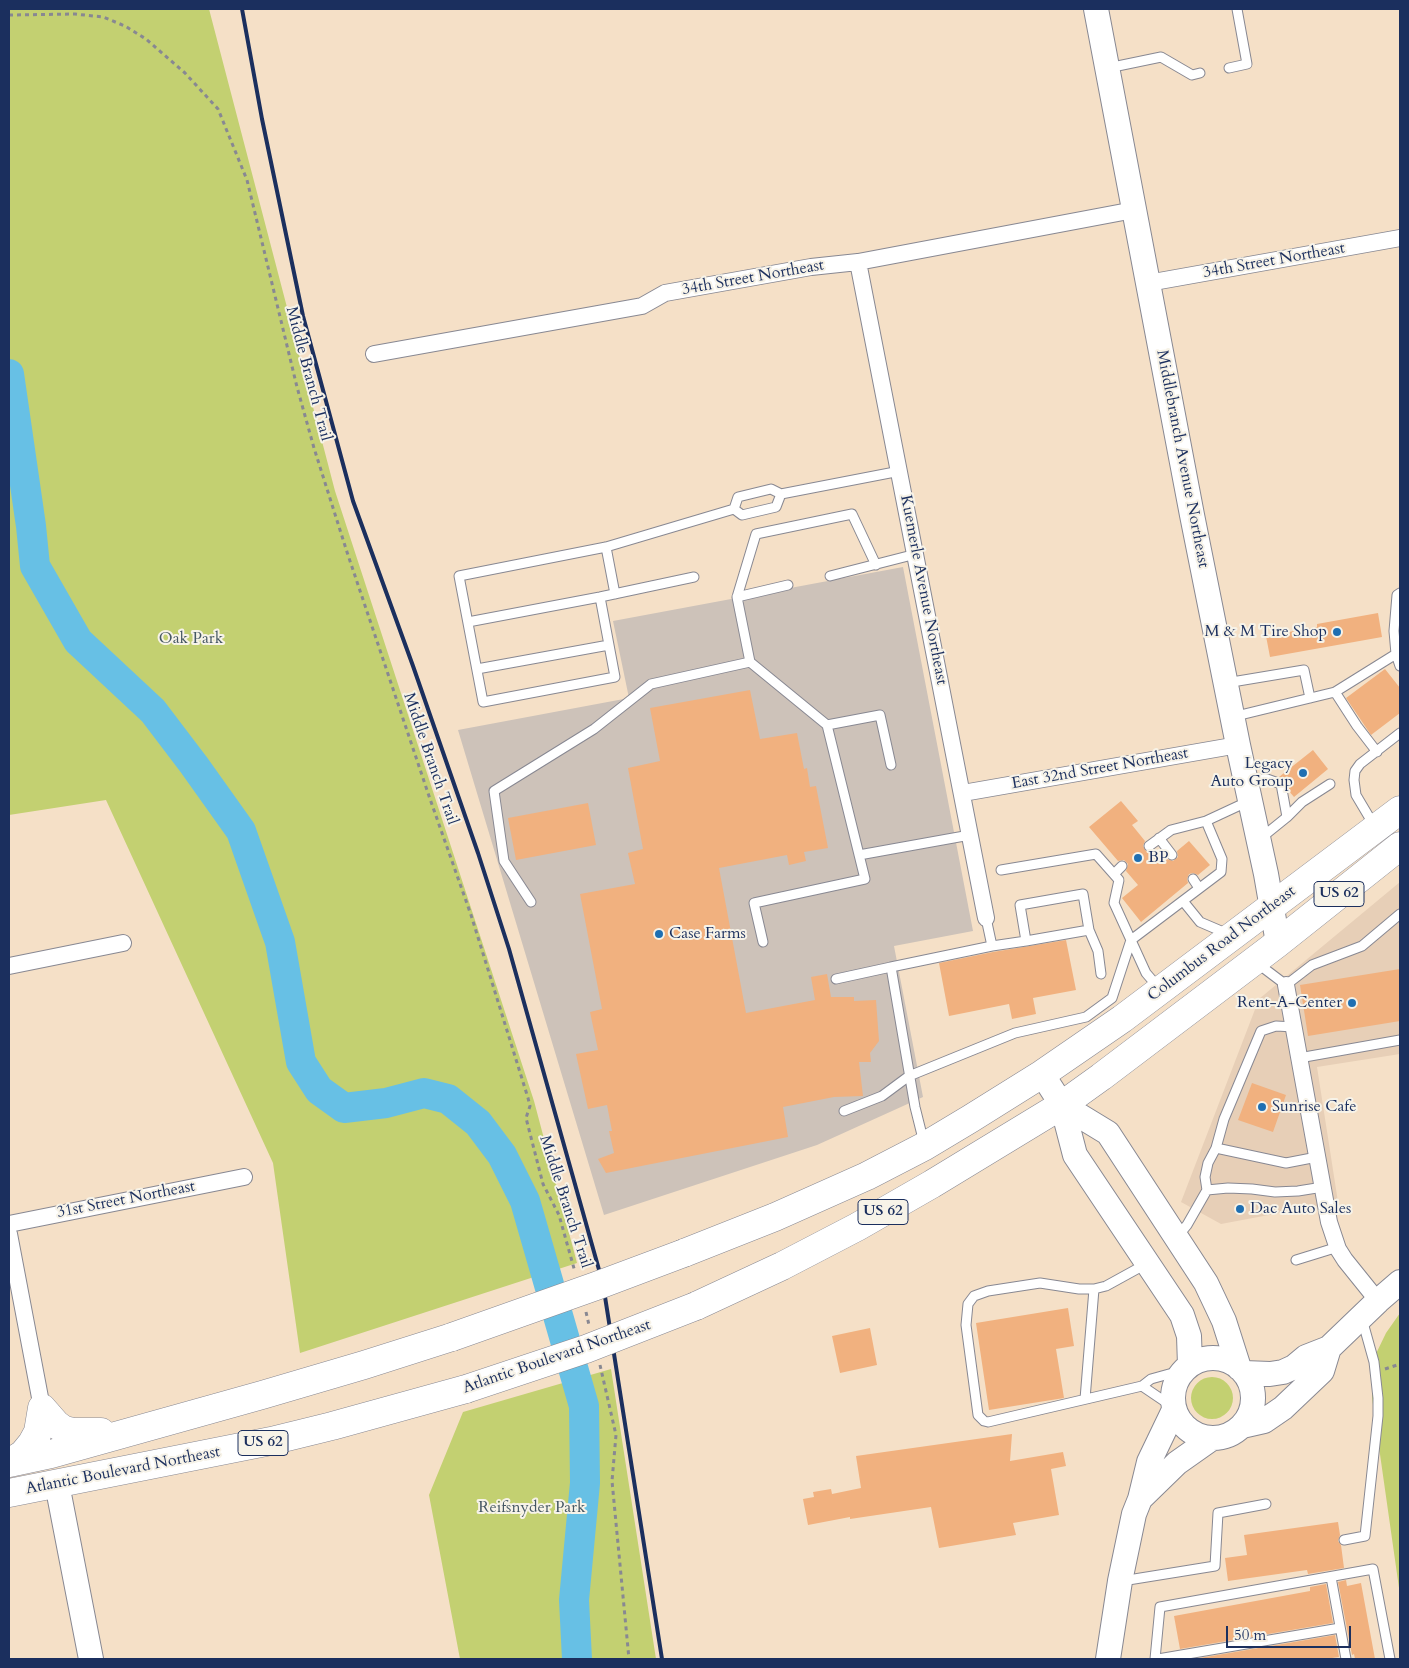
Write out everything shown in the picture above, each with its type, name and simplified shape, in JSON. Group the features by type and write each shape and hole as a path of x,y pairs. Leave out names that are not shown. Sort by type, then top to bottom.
{"highway":[{"name":"Columbus Road Northeast","path":"1042,1074 1161,990 1400,810"},
{"name":"Columbus Road Northeast","path":"1062,1104 1109,1071 1278,943 1400,846"},
{"name":"Atlantic Boulevard Northeast","path":"9,1463 51,1454 364,1365 452,1337 684,1254 794,1209 867,1176 925,1146 1042,1074"},
{"name":"Atlantic Boulevard Northeast","path":"9,1493 271,1441 332,1426 466,1389 604,1342 696,1306 782,1266 857,1227 932,1184 1062,1104"},
{"path":"42,1408 56,1424 69,1432 128,1432"},
{"path":"9,1463 23,1454 32,1443 38,1432 42,1408"}],"street":[{"name":"Middlebranch Avenue Northeast","path":"1096,9 1232,717 1278,943"},
{"name":"34th Street Northeast","path":"374,354 642,306 665,293 810,266 858,262 1134,210"},
{"name":"34th Street Northeast","path":"1148,283 1400,238"},
{"name":"Kuemerle Avenue Northeast","path":"858,262 986,918"},
{"name":"East 32nd Street Northeast","path":"963,793 1238,744"},
{"path":"9,966 123,943"},
{"path":"1286,985 1329,1222 1338,1247 1352,1270 1370,1309"},
{"path":"1042,1074 1062,1104 1075,1155 1149,1263 1187,1326 1190,1339 1185,1370 1173,1390 1173,1408 1179,1422 1199,1436 1212,1439 1228,1436 1242,1426 1249,1416 1253,1400 1252,1388 1242,1370 1220,1311 1206,1283 1108,1133 1062,1104"},
{"name":"31st Street Northeast","path":"9,1224 244,1177"},
{"path":"9,1234 42,1408"},
{"path":"1185,1370 1202,1360 1215,1358 1228,1361 1242,1370 1270,1374 1283,1372 1294,1367 1306,1357 1329,1348 1400,1282"},
{"path":"1242,1426 1264,1421 1283,1408 1322,1371 1329,1348"},
{"path":"1108,1659 1129,1536 1149,1462 1173,1408"},
{"path":"1140,1499 1177,1463 1212,1439"},
{"path":"57,1484 91,1659"}],"lane":[{"path":"1229,68 1247,64 1237,9"},
{"path":"1107,68 1161,57 1192,75 1200,73"},
{"path":"734,508 738,497 771,489 781,494 900,471"},
{"path":"734,508 742,515 776,507 781,494"},
{"path":"600,598 615,677 483,702 459,576 606,547 734,508"},
{"path":"763,942 754,903 865,879 827,724 750,662 737,597 756,534 852,514 876,565"},
{"path":"606,547 616,594"},
{"path":"830,576 916,554"},
{"path":"468,622 600,598 694,578"},
{"path":"737,597 788,585"},
{"path":"1400,593 1397,595 1394,631 1396,654 1400,666"},
{"path":"477,669 609,645"},
{"path":"1232,717 1335,692 1396,654"},
{"path":"531,902 504,861 494,791 594,729 651,684 750,662"},
{"path":"1226,683 1304,670 1310,698"},
{"path":"1335,692 1377,752"},
{"path":"827,724 880,715 891,765"},
{"path":"1376,829 1356,794 1355,771 1360,764 1400,733"},
{"path":"1149,846 1171,830 1206,821 1247,790 1267,780 1282,784 1287,817"},
{"path":"1258,840 1287,817 1302,802 1330,784"},
{"path":"844,1111 882,1096 909,1076 1015,1033 1086,1017 1112,998 1131,940 1164,910 1183,901 1221,872 1222,859 1206,821"},
{"path":"859,855 970,835"},
{"path":"1159,838 1172,855"},
{"path":"1001,870 1096,854 1119,880 1114,903 1146,973 1161,990"},
{"path":"1114,874 1122,866"},
{"path":"1192,879 1200,888"},
{"path":"1026,941 1020,905 1082,894 1089,930 1098,951 1100,974"},
{"path":"1183,901 1200,922 1233,936"},
{"path":"1254,961 1286,985 1312,966 1362,946 1400,914"},
{"path":"986,918 992,946"},
{"path":"836,979 992,946 1089,930"},
{"path":"891,967 914,1108 925,1146"},
{"path":"1176,1237 1187,1225 1207,1190 1205,1176 1208,1163 1216,1148 1224,1119 1261,1032 1276,1026 1294,1027"},
{"path":"1299,1058 1400,1040"},
{"path":"1216,1148 1286,1163 1317,1158"},
{"path":"1207,1190 1228,1188 1275,1192 1298,1191 1323,1186"},
{"path":"1296,1260 1338,1247"},
{"path":"1149,1263 1106,1286 1094,1289 1079,1289 1040,1283 978,1294 968,1304 966,1316 966,1332 976,1410 980,1419 988,1422 1142,1386 1151,1379 1185,1370"},
{"path":"1085,1399 1094,1289"},
{"path":"1344,1540 1365,1536 1378,1416 1370,1309"},
{"path":"1142,1386 1173,1408"},
{"path":"1120,1581 1215,1566 1218,1513 1266,1504"},
{"path":"1340,1628 1156,1659 1160,1607 1373,1570 1390,1659"},
{"path":"1331,1577 1346,1659"},
{"path":"1215,1649 1217,1659"}],"path":[{"name":"Middle Branch Trail","path":"9,15 74,14 103,17 125,26 146,39 185,73 218,109 247,180 297,387 314,448 414,753 471,915 528,1098 530,1106 526,1118 543,1184 559,1215 577,1280"},
{"path":"584,1307 589,1326"},
{"path":"599,1363 616,1435 612,1481 629,1659"}],"shaded area":[{"path":"903,567 973,931 894,946 923,1097 817,1145 604,1215 458,730 629,698 613,621"},
{"path":"1400,882 1400,1054 1317,1067 1338,1202 1221,1224 1181,1202 1259,999"}],"green space":[{"name":"Oak Park","path":"9,9 209,9 335,491 534,1101 577,1263 300,1353 273,1163 106,800 9,815"},
{"path":"1400,1313 1400,1595 1372,1398 1372,1362 1386,1333"},
{"name":"Reifsnyder Park","path":"611,1369 656,1659 460,1659 429,1495 463,1412"},
{"path":"1216,1377 1224,1380 1230,1386 1233,1398 1230,1410 1224,1416 1208,1419 1200,1416 1194,1410 1191,1394 1194,1386 1200,1380"}],"building":[{"name":"M & M Tire Shop","path":"1378,613 1382,637 1270,657 1266,636"},
{"path":"1385,669 1400,688 1400,713 1371,735 1346,698"},
{"name":"Case Farms","path":"750,690 760,739 797,733 804,769 807,768 810,787 816,786 828,848 804,852 806,861 789,865 787,855 719,868 746,1013 815,1000 811,977 827,974 831,997 854,997 854,1001 876,1000 879,1041 870,1053 871,1062 859,1062 863,1096 834,1097 783,1107 788,1137 606,1173 598,1159 614,1153 609,1131 612,1131 607,1105 588,1109 576,1054 598,1050 590,1012 602,1009 580,894 635,884 628,853 643,849 628,768 660,761 650,708"},
{"name":"Legacy Auto Group","path":"1313,750 1328,769 1294,797 1288,790 1286,780 1279,777"},
{"name":"BP","path":"1121,801 1138,821 1132,825 1145,841 1143,846 1146,851 1153,851 1163,862 1167,859 1173,861 1178,857 1177,851 1189,841 1210,865 1198,875 1189,874 1188,883 1141,922 1122,898 1138,885 1126,871 1128,864 1124,860 1118,861 1089,827"},
{"path":"588,803 596,845 516,860 508,818"},
{"path":"1066,940 1076,990 1033,998 1036,1014 1012,1019 1009,1004 949,1016 939,963"},
{"name":"Rent-A-Center","path":"1400,969 1400,1021 1308,1036 1300,985"},
{"name":"Sunrise Cafe","path":"1252,1083 1286,1095 1273,1132 1238,1120"},
{"path":"1068,1308 1074,1346 1056,1349 1064,1398 989,1410 976,1323"},
{"path":"870,1328 877,1365 840,1373 832,1336"},
{"path":"1012,1434 1010,1461 1063,1452 1066,1466 1051,1469 1059,1515 1013,1523 1016,1535 939,1548 931,1507 850,1519 850,1517 808,1525 803,1499 814,1497 813,1492 831,1489 832,1494 861,1488 856,1456"},
{"path":"1338,1522 1340,1535 1338,1541 1341,1545 1344,1568 1308,1574 1307,1570 1228,1581 1225,1558 1247,1555 1244,1535"},
{"path":"1346,1580 1347,1586 1361,1583 1375,1659 1355,1659 1354,1654 1352,1655 1338,1582"},
{"path":"1326,1584 1333,1623 1180,1649 1174,1616 1310,1591 1310,1587"},
{"path":"1335,1635 1339,1657 1325,1659 1194,1659"}],"waterway":[{"path":"9,374 35,566 78,641 153,711 241,831 280,942 301,1062 319,1090 344,1108 386,1103 424,1093 448,1099 478,1123 502,1155 525,1201 584,1406 585,1483 574,1600 577,1659"}],"railway":[{"path":"242,9 262,119 303,316 353,501 413,666 509,949 603,1284 662,1659"}],"place":[{"name":"M & M Tire Shop","path":"1337,632"},
{"name":"Legacy Auto Group","path":"1303,773"},
{"name":"BP","path":"1138,858"},
{"name":"Case Farms","path":"659,934"},
{"name":"Rent-A-Center","path":"1352,1003"},
{"name":"Sunrise Cafe","path":"1262,1107"},
{"name":"Dac Auto Sales","path":"1240,1209"}]}
